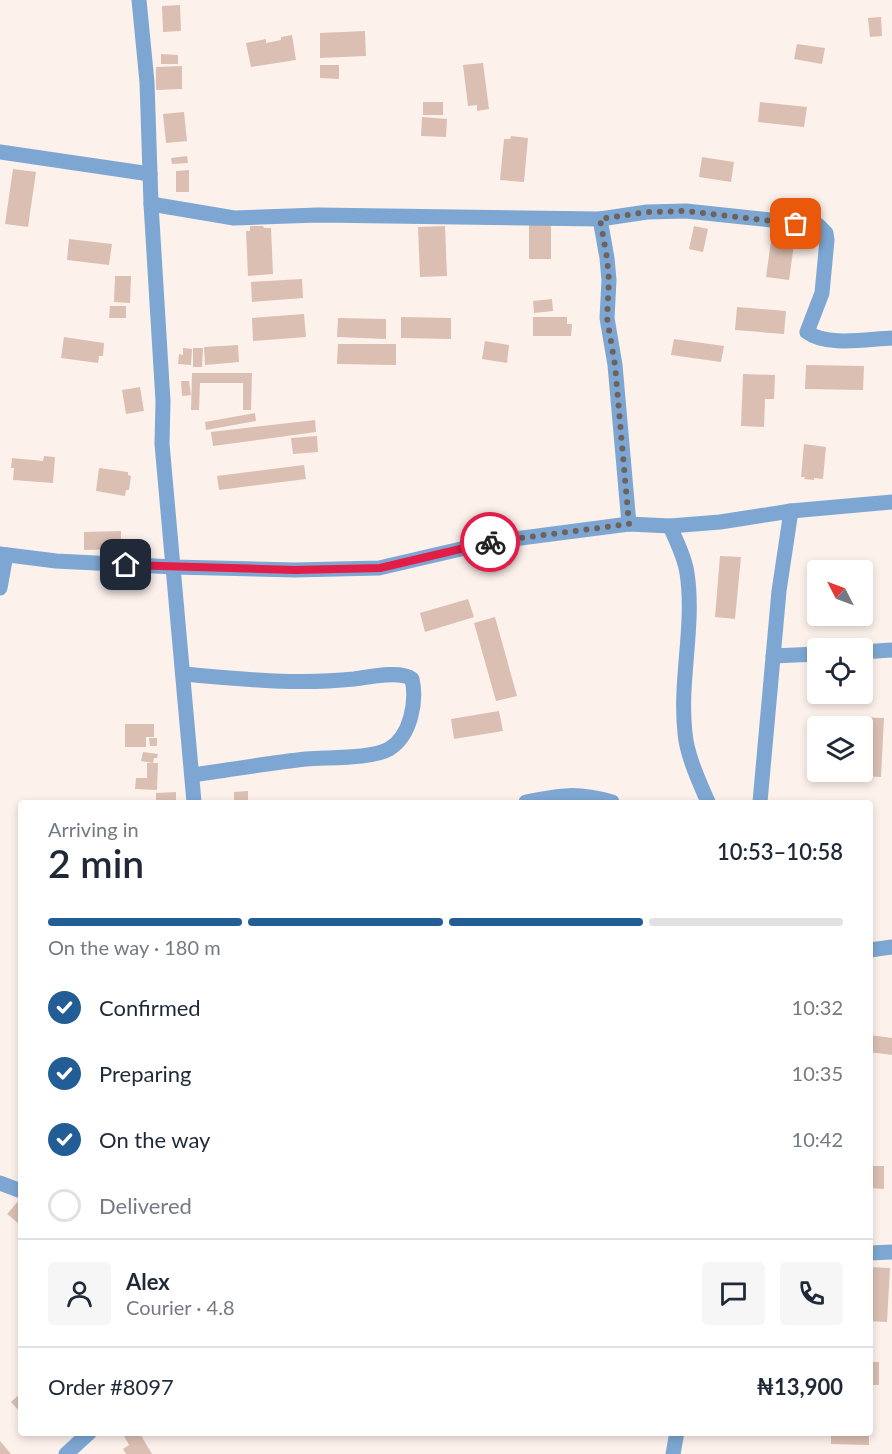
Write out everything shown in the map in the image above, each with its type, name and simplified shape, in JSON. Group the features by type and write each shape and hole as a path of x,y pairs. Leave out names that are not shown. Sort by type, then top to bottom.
{"street":[{"path":"139,0 147,82 151,204 164,401 162,444 194,800"},
{"path":"0,152 150,174"},
{"path":"151,204 234,218 318,215 600,219 647,212 686,211 818,225 826,233 827,240 822,293 807,332 816,339 832,341 892,338"},
{"path":"600,219 607,258 609,280 607,318 615,365 629,524"},
{"path":"0,588 3,555 56,561 174,567 295,570 380,568 491,542 629,524 670,526 720,522 791,511 892,502"},
{"path":"760,800 779,591 791,511"},
{"path":"670,526 687,570 690,598 685,663 685,734 698,780 707,800"},
{"path":"873,651 892,650"},
{"path":"773,656 807,654"},
{"path":"183,674 273,682 342,680 403,674 412,679 415,695 412,712 404,733 388,750 374,754 306,759 192,775"},
{"path":"537,800 563,795 586,795 605,800"},
{"path":"873,950 892,947"},
{"path":"0,1183 18,1190"},
{"path":"873,1253 892,1252"},
{"path":"66,1454 86,1436"},
{"path":"673,1454 676,1436"}],"building":[{"path":"180,5 181,31 163,32 162,6"},
{"path":"881,17 882,36 870,37 868,18"},
{"path":"365,31 366,56 320,58 320,33"},
{"path":"292,35 296,60 251,67 246,43 266,39 266,43"},
{"path":"797,44 825,48 822,64 794,59"},
{"path":"161,54 178,55 178,64 161,64"},
{"path":"483,63 489,109 477,111 477,105 468,106 463,65"},
{"path":"320,65 339,65 339,79 320,78"},
{"path":"182,66 182,89 156,90 156,67"},
{"path":"423,102 443,102 443,115 423,115"},
{"path":"760,102 807,107 804,127 758,122"},
{"path":"184,112 187,141 166,143 163,114"},
{"path":"422,117 447,119 446,137 421,136"},
{"path":"511,136 528,138 524,182 500,180 504,139 510,139"},
{"path":"187,156 188,163 172,164 171,158"},
{"path":"702,157 734,162 731,182 699,177"},
{"path":"13,169 36,172 28,227 5,224"},
{"path":"189,170 189,192 176,192 176,171"},
{"path":"529,222 551,224 551,259 529,259"},
{"path":"250,226 271,228 273,274 248,276 246,231 250,231"},
{"path":"445,226 447,276 420,277 418,227"},
{"path":"694,226 708,229 703,252 689,249"},
{"path":"772,234 795,237 789,280 766,277"},
{"path":"69,239 112,244 109,265 67,260"},
{"path":"115,276 131,276 130,303 114,302"},
{"path":"302,279 303,298 252,302 251,282"},
{"path":"552,299 553,311 534,313 533,301"},
{"path":"110,306 126,306 126,318 109,318"},
{"path":"737,307 786,311 784,334 735,330"},
{"path":"304,314 306,337 253,341 252,318"},
{"path":"401,317 451,318 451,339 401,338"},
{"path":"533,317 567,317 567,324 572,324 571,336 533,336"},
{"path":"338,318 386,319 386,339 337,337"},
{"path":"64,337 104,343 103,356 99,356 98,363 61,358"},
{"path":"674,339 724,346 721,362 671,355"},
{"path":"485,341 509,345 507,363 482,359"},
{"path":"338,344 396,344 396,365 337,364"},
{"path":"238,345 239,362 205,365 204,347"},
{"path":"183,348 192,349 191,365 178,364 179,354 183,355"},
{"path":"193,348 203,348 202,367 193,367"},
{"path":"806,365 864,366 863,390 805,389"},
{"path":"192,373 252,373 251,410 243,410 243,383 200,383 199,410 191,410"},
{"path":"743,374 775,375 774,399 765,399 764,427 741,426"},
{"path":"181,381 189,381 191,395 182,396"},
{"path":"140,387 144,411 126,414 122,390"},
{"path":"255,413 256,421 206,430 205,422"},
{"path":"315,420 316,432 213,446 211,432"},
{"path":"317,436 318,452 293,454 291,438"},
{"path":"804,444 826,447 823,479 814,478 814,480 801,477"},
{"path":"44,456 55,457 53,483 13,480 12,458 43,461"},
{"path":"304,465 306,479 219,490 217,476"},
{"path":"99,468 128,472 131,476 129,490 126,490 125,496 96,491"},
{"path":"121,531 121,549 84,550 84,532"},
{"path":"720,556 741,557 735,619 715,617"},
{"path":"468,599 474,617 425,632 420,613"},
{"path":"495,617 517,696 496,701 474,623"},
{"path":"499,711 503,731 454,739 451,719"},
{"path":"873,718 884,718 881,777 873,777"},
{"path":"125,724 154,724 154,737 146,737 146,747 125,747"},
{"path":"149,738 157,738 157,746 150,746"},
{"path":"143,752 158,754 157,758 154,758 153,763 141,761"},
{"path":"147,763 158,763 157,790 135,789 136,778 147,778"},
{"path":"248,791 248,800 234,800 234,792"},
{"path":"176,792 176,800 156,800 156,793"},
{"path":"873,1035 892,1038 892,1055 873,1052"},
{"path":"873,1166 884,1166 884,1189 873,1188"},
{"path":"18,1201 18,1223 7,1214"},
{"path":"873,1267 890,1268 887,1322 873,1321"},
{"path":"873,1362 879,1362 879,1385 873,1385"},
{"path":"18,1396 18,1410 11,1402"},
{"path":"124,1436 141,1436 152,1454 126,1454 123,1449 129,1445"},
{"path":"831,1436 869,1436 869,1445 831,1444"},
{"path":"0,1441 11,1454 0,1454"}],"way so far":[{"path":"490,542 629,524 615,365 607,318 609,280 607,258 600,219 647,212 686,211 796,224"}],"route":[{"path":"126,565 295,570 380,568 490,542"}]}
